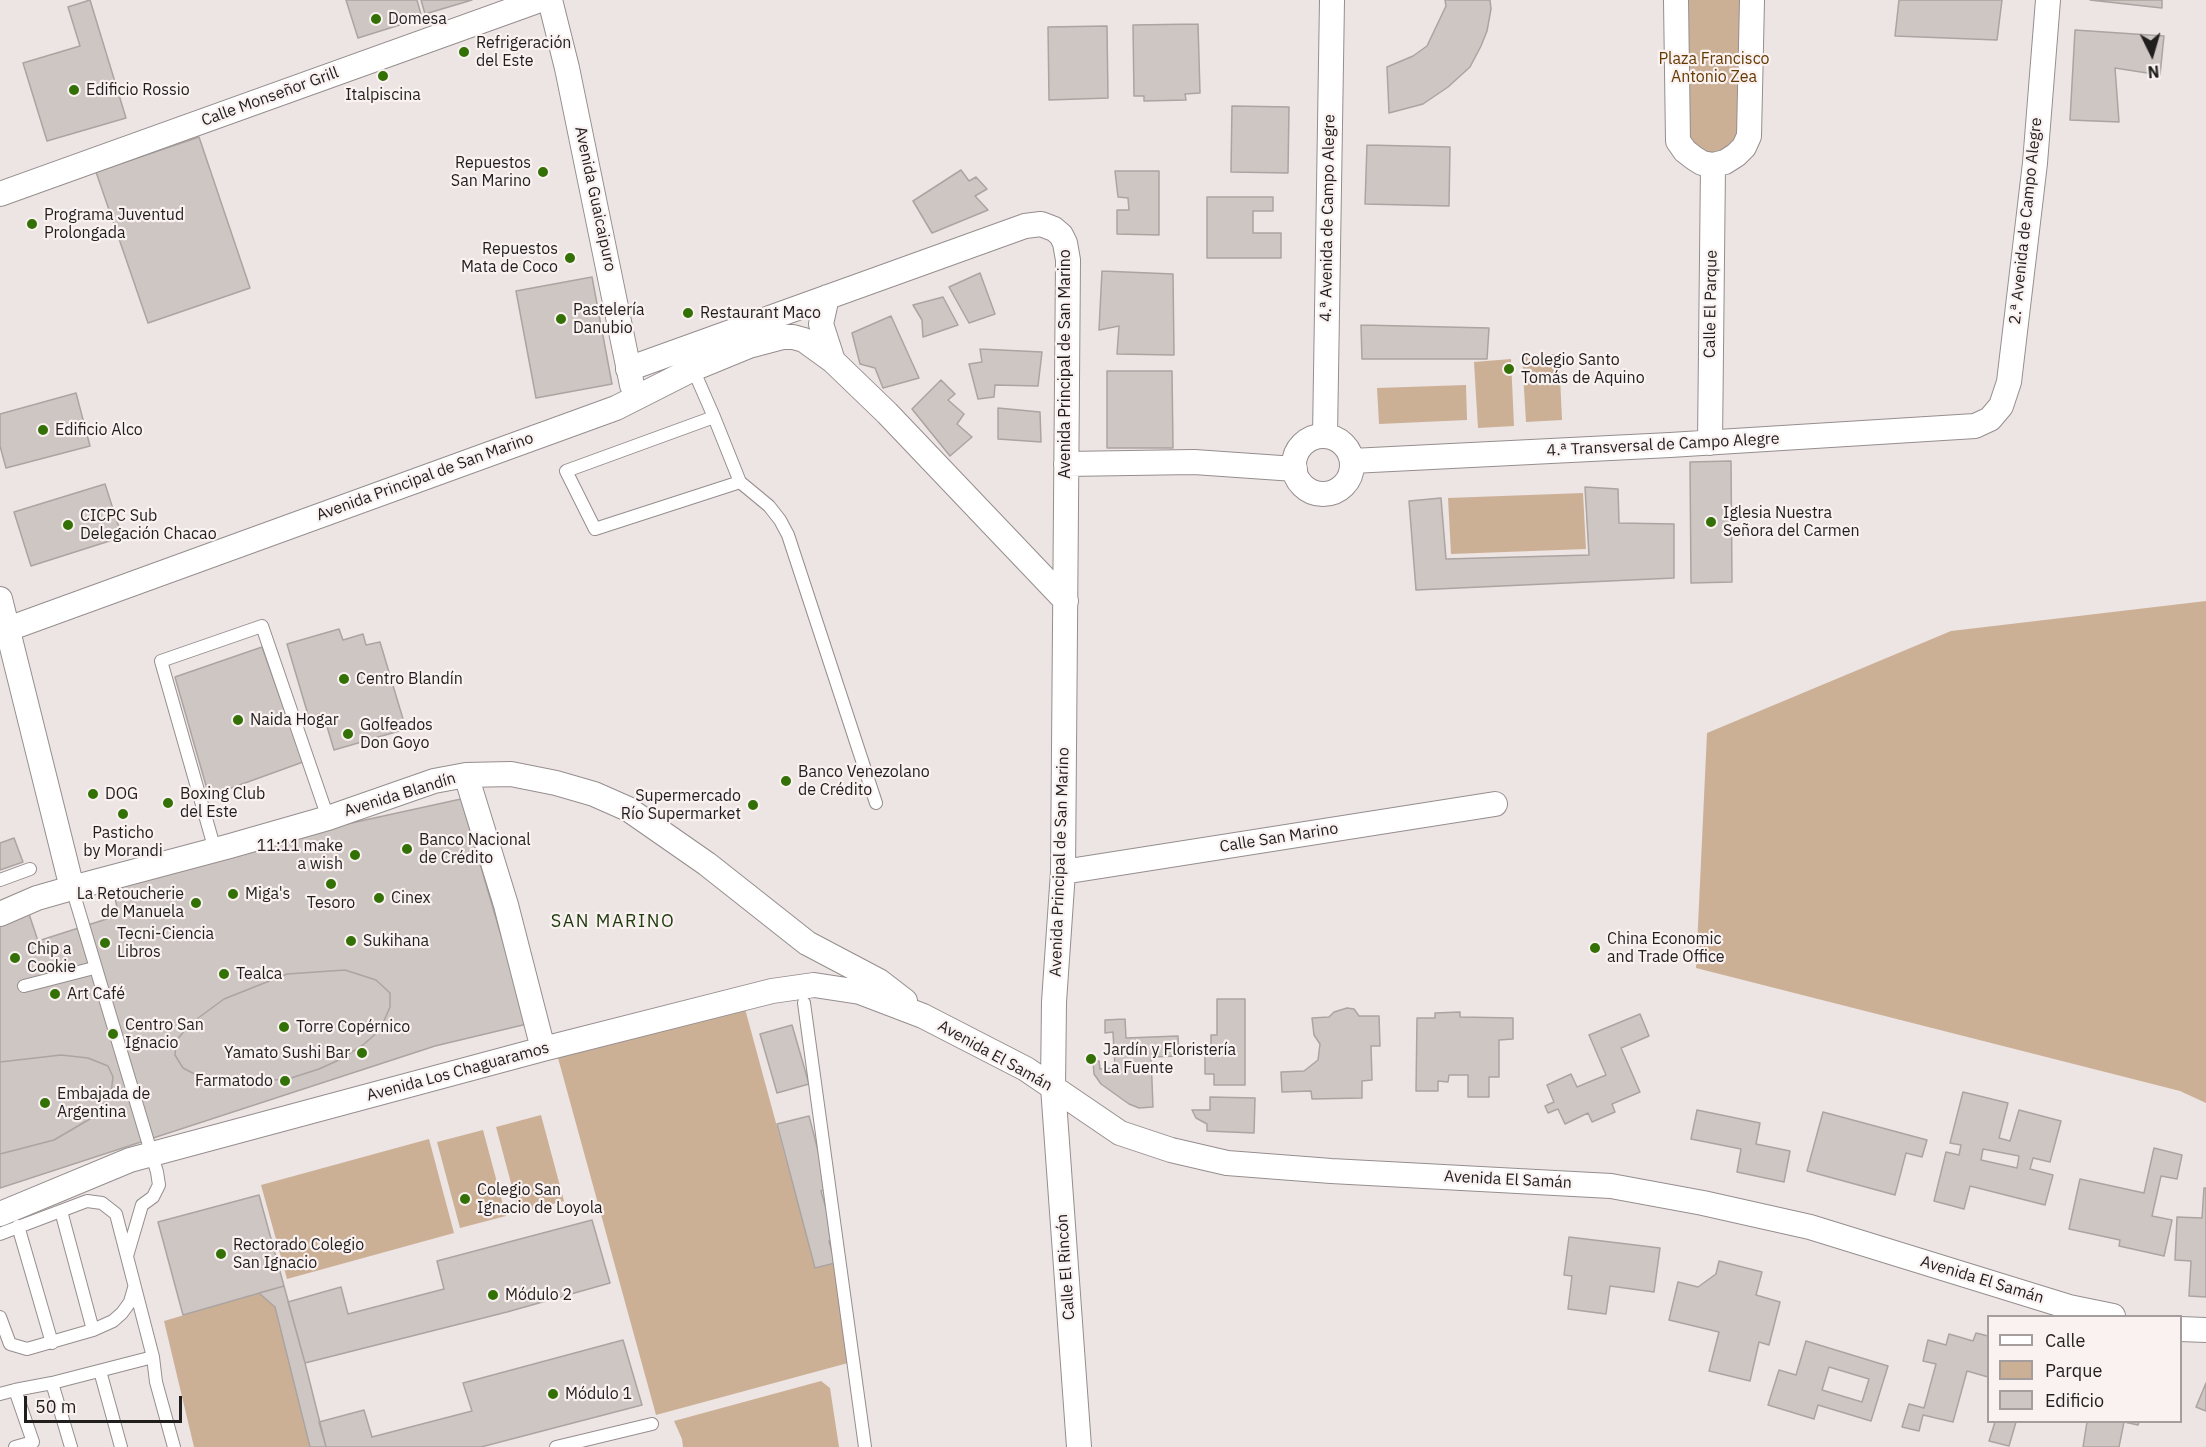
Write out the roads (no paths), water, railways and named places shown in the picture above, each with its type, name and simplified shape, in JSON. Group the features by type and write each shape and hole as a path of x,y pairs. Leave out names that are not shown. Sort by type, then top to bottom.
{"street":[{"name":"Calle Monseñor Grill","path":"0,194 540,0"},
{"name":"Avenida Guaicaipuro","path":"550,0 597,207 635,399"},
{"name":"4.ª Avenida de Campo Alegre","path":"1325,436 1332,0"},
{"path":"1676,0 1678,141 1694,158 1702,163 1713,165 1725,162 1736,155 1744,147 1749,136 1752,0"},
{"name":"2.ª Avenida de Campo Alegre","path":"1975,426 1990,419 2001,406 2009,382 2035,163 2048,0"},
{"name":"Calle El Parque","path":"1710,443 1713,165"},
{"name":"Avenida Principal de San Marino","path":"628,369 1025,226 1041,224 1054,229 1061,235 1068,260 1066,601 1063,872 1054,1002 1053,1087"},
{"name":"Avenida Principal de San Marino","path":"827,297 821,324 834,361"},
{"name":"Avenida Principal de San Marino","path":"8,629 605,412 693,369 749,346 783,337 804,340 834,361 887,413 1066,601"},
{"name":"4.ª Transversal de Campo Alegre","path":"1352,461 1710,443 1975,426"},
{"path":"1325,436 1340,441 1350,453 1352,461 1352,471 1344,486 1327,494 1318,494 1302,485 1294,469 1297,453 1302,446 1308,440 1325,436"},
{"path":"1066,464 1194,462 1294,469"},
{"path":"0,599 72,888"},
{"name":"Avenida Blandín","path":"0,914 37,898 328,818 434,781 466,775 511,774 594,794 628,809 707,864 807,943 879,981 923,1016"},
{"path":"466,775 506,906 543,1049"},
{"name":"Calle San Marino","path":"1063,872 1495,804"},
{"path":"807,943 814,958 809,994"},
{"name":"Avenida Los Chaguaramos","path":"9,1220 130,1160 543,1049 772,991 809,994 860,992 923,1016"},
{"name":"Avenida El Samán","path":"923,1016 1026,1069 1120,1133 1170,1150 1227,1163 1611,1186 1703,1203 1810,1227 2069,1307 2104,1315"},
{"name":"Calle El Rincón","path":"1053,1087 1079,1447"},
{"path":"2182,1329 2206,1330"}],"lane":[{"path":"693,369 740,482 769,506 788,535 876,803"},
{"path":"714,417 566,471 595,529 740,482"},
{"path":"215,849 161,661 262,626 328,818"},
{"path":"0,880 30,869"},
{"path":"72,888 94,968 152,1154 159,1185 153,1197 142,1205 127,1256"},
{"path":"24,986 94,968"},
{"path":"809,994 865,1447"},
{"path":"0,1234 9,1220 61,1211 87,1201 102,1203 116,1214 174,1447"},
{"path":"61,1211 93,1330"},
{"path":"9,1220 52,1343"},
{"path":"0,1317 10,1344 27,1349 93,1330 113,1321 130,1302 134,1288"},
{"path":"0,1394 153,1357"},
{"path":"100,1371 121,1447"},
{"path":"52,1383 71,1447"},
{"path":"15,1390 34,1444 15,1447"},
{"path":"556,1447 652,1424"}],"place":[{"name":"Domesa","path":"376,19"},
{"name":"Refrigeración del Este","path":"464,52"},
{"name":"Italpiscina","path":"383,76"},
{"name":"Edificio Rossio","path":"74,90"},
{"name":"Repuestos San Marino","path":"543,172"},
{"name":"Programa Juventud Prolongada","path":"32,224"},
{"name":"Repuestos Mata de Coco","path":"570,258"},
{"name":"Restaurant Maco","path":"688,313"},
{"name":"Pastelería Danubio","path":"561,319"},
{"name":"Colegio Santo Tomás de Aquino","path":"1509,369"},
{"name":"Edificio Alco","path":"43,430"},
{"name":"Iglesia Nuestra Señora del Carmen","path":"1711,522"},
{"name":"CICPC Sub Delegación Chacao","path":"68,525"},
{"name":"Centro Blandín","path":"344,679"},
{"name":"Naida Hogar","path":"238,720"},
{"name":"Golfeados Don Goyo","path":"348,734"},
{"name":"Banco Venezolano de Crédito","path":"786,781"},
{"name":"DOG","path":"93,794"},
{"name":"Boxing Club del Este","path":"168,803"},
{"name":"Supermercado Río Supermarket","path":"753,805"},
{"name":"Pasticho by Morandi","path":"123,814"},
{"name":"Banco Nacional de Crédito","path":"407,849"},
{"name":"11:11 make a wish","path":"355,855"},
{"name":"Tesoro","path":"331,884"},
{"name":"Miga's","path":"233,894"},
{"name":"Cinex","path":"379,898"},
{"name":"La Retoucherie de Manuela","path":"196,903"},
{"name":"Sukihana","path":"351,941"},
{"name":"Tecni-Ciencia Libros","path":"105,943"},
{"name":"China Economic and Trade Office","path":"1595,948"},
{"name":"Chip a Cookie","path":"15,958"},
{"name":"Tealca","path":"224,974"},
{"name":"Art Café","path":"55,994"},
{"name":"Torre Copérnico","path":"284,1027"},
{"name":"Centro San Ignacio","path":"113,1034"},
{"name":"Yamato Sushi Bar","path":"362,1053"},
{"name":"Jardín y Floristería La Fuente","path":"1091,1059"},
{"name":"Farmatodo","path":"285,1081"},
{"name":"Embajada de Argentina","path":"45,1103"},
{"name":"Colegio San Ignacio de Loyola","path":"465,1199"},
{"name":"Rectorado Colegio San Ignacio","path":"221,1254"},
{"name":"Módulo 2","path":"493,1295"},
{"name":"Módulo 1","path":"553,1394"}],"district":[{"name":"SAN MARINO","path":"613,922"}],"park label":[{"name":"Plaza Francisco Antonio Zea","path":"1714,68"}]}
